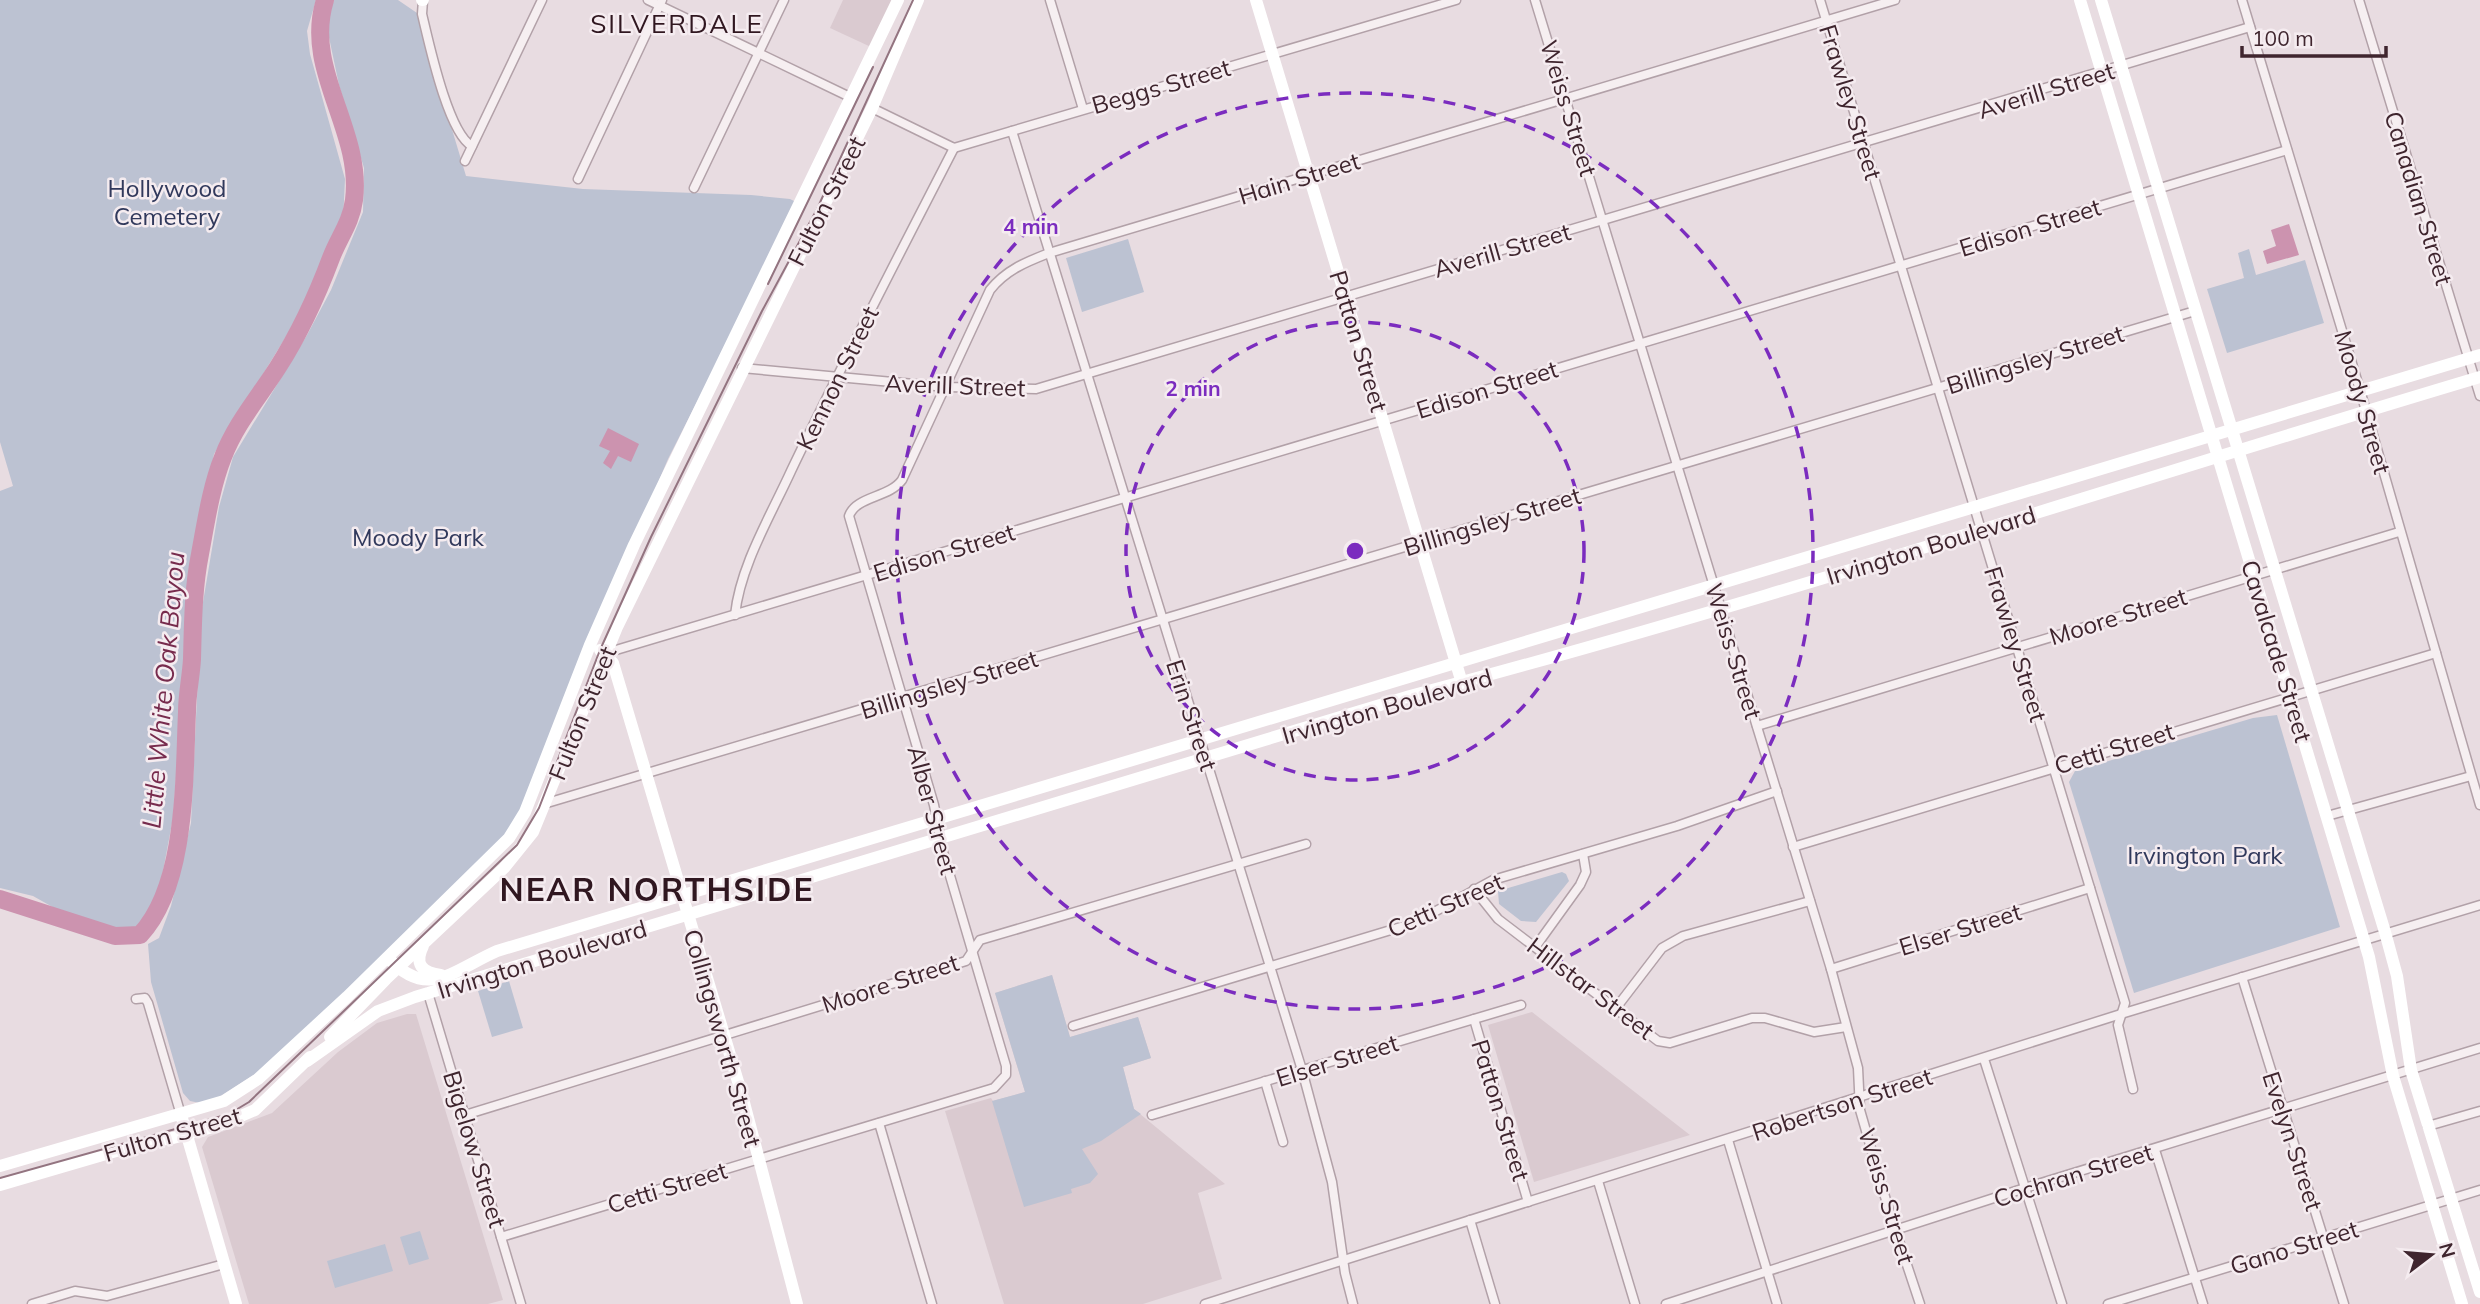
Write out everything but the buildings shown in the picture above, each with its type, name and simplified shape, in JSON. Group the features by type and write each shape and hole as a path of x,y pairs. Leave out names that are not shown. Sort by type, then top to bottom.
{"main road":[{"name":"Fulton Street","path":"0,1166 224,1101 258,1079 388,958 509,838 525,812 590,645 634,545 898,0"},
{"name":"Fulton Street","path":"0,1185 148,1142 186,1135 255,1110 521,849 547,803 606,653 742,368 872,108 918,0"},
{"name":"Patton Street","path":"1256,0 1462,683"},
{"name":"Cavalcade Street","path":"2080,0 2364,939 2393,1076 2462,1304"},
{"name":"Cavalcade Street","path":"2101,0 2385,932 2396,976 2411,1070 2480,1292"},
{"name":"Irvington Boulevard","path":"388,958 398,968 423,982 496,951 2474,356"},
{"name":"Irvington Boulevard","path":"307,1061 378,1011 428,993 1373,708 1981,530 2477,377"},
{"path":"2106,467 2113,490"},
{"path":"1842,547 1849,569"},
{"path":"1596,621 1602,643"},
{"path":"590,645 606,653"},
{"name":"Collingsworth Street","path":"606,653 613,663 724,1036 797,1304"},
{"path":"1367,688 1373,708"},
{"path":"1068,778 1074,798"},
{"path":"786,864 792,883"},
{"path":"550,936 554,955"},
{"path":"425,941 418,957 420,965 428,973 444,975"},
{"path":"181,1115 236,1304"}],"street":[{"path":"423,0 422,14 450,109 461,138 472,146"},
{"path":"465,161 542,0"},
{"path":"648,0 661,3 758,54 852,98"},
{"path":"694,188 784,0"},
{"path":"1050,0 1083,109"},
{"name":"Beggs Street","path":"954,148 1456,0"},
{"name":"Weiss Street","path":"1535,0 1831,969 1857,1068 1860,1110 1920,1304"},
{"name":"Frawley Street","path":"1820,0 2125,1003 2118,1025 2133,1088"},
{"name":"Hain Street","path":"851,528 851,510 891,492 902,480 990,290 1012,269 1049,253 1895,0"},
{"name":"Moody Street","path":"2242,0 2360,390 2480,805"},
{"name":"Canadian Street","path":"2358,0 2474,356 2480,396"},
{"path":"578,179 661,3"},
{"name":"Averill Street","path":"742,368 835,379 1024,390 1087,374 2250,27"},
{"path":"872,108 954,148"},
{"name":"Erin Street","path":"1013,131 1302,1070 1332,1182 1343,1259 1353,1304"},
{"name":"Kennon Street","path":"735,615 741,587 754,553 835,379 954,148"},
{"name":"Edison Street","path":"606,653 2287,149"},
{"name":"Billingsley Street","path":"547,803 2195,311"},
{"name":"Alber Street","path":"851,528 903,698 1006,1066 1006,1075 994,1088"},
{"name":"Moore Street","path":"1757,726 2399,531"},
{"name":"Cetti Street","path":"1793,846 2436,653"},
{"path":"2327,816 2471,776"},
{"name":"Cetti Street","path":"1073,1026 1414,923 1432,916 1493,880 1583,855 1777,791"},
{"name":"Moore Street","path":"465,1115 965,961 980,940 1307,844"},
{"path":"1536,946 1580,885 1586,872 1583,855"},
{"name":"Elser Street","path":"1831,969 2090,888"},
{"name":"Hillstar Street","path":"1474,890 1498,919 1658,1041 1670,1043 1752,1018 1765,1018 1814,1032 1846,1027"},
{"path":"1616,1008 1662,948 1682,936 1810,901"},
{"name":"Robertson Street","path":"1210,1303 2122,1014 2480,905"},
{"name":"Evelyn Street","path":"2242,977 2344,1304"},
{"name":"Bigelow Street","path":"428,993 521,1304"},
{"path":"141,998 181,1115"},
{"name":"Elser Street","path":"1152,1115 1521,1005"},
{"name":"Patton Street","path":"1474,1019 1528,1202"},
{"name":"Cochran Street","path":"1666,1304 2025,1188 2480,1048"},
{"path":"1984,1059 2062,1304"},
{"path":"1265,1081 1283,1142"},
{"name":"Cetti Street","path":"501,1237 994,1088"},
{"path":"2428,1126 2480,1111"},
{"path":"879,1123 932,1304"},
{"path":"1728,1140 1777,1304"},
{"path":"2155,1150 2203,1304"},
{"path":"1598,1181 1635,1304"},
{"name":"Gano Street","path":"2108,1304 2480,1190"},
{"path":"1470,1220 1495,1304"},
{"path":"32,1304 75,1291 107,1296 224,1264"}],"shaded area":[{"path":"843,0 893,0 871,47 830,28"},
{"path":"2289,224 2299,255 2267,264 2263,251 2276,246 2271,230"},
{"path":"608,428 639,444 631,462 618,456 611,469 603,463 610,451 599,446"},
{"path":"1052,975 1070,1037 1138,1017 1151,1058 1123,1067 1134,1109 1225,1184 1198,1193 1222,1279 1143,1304 1004,1304 945,1111 1025,1092 995,993"},
{"path":"1532,1012 1690,1135 1534,1182 1488,1025"},
{"path":"416,1014 503,1300 488,1304 249,1304 202,1147 208,1137 272,1113 338,1052 377,1023"}],"green space":[{"name":"Hollywood Cemetery","path":"0,0 316,0 307,31 310,54 345,179 343,222 314,291 214,454 192,566 173,818 161,882 151,910 137,931 97,927 74,919 33,896 0,888 0,491 13,486 0,442"},
{"name":"Moody Park","path":"334,0 398,0 417,13 466,176 583,189 751,195 790,199 798,203 668,459 515,823 469,876 263,1069 219,1097 200,1103 190,1101 183,1093 151,982 148,944 159,938 171,906 191,823 201,614 219,507 233,457 331,290 363,212 364,168 339,85 326,23"},
{"path":"1128,239 1144,292 1082,312 1066,258"},
{"path":"2249,249 2256,275 2305,260 2324,323 2227,353 2207,289 2244,278 2238,253"},
{"name":"Irvington Park","path":"2277,715 2340,927 2134,993 2069,782 2075,771 2253,718"},
{"path":"1562,872 1569,881 1536,922 1521,921 1499,904 1498,891"},
{"path":"1052,975 1070,1037 1138,1017 1151,1058 1123,1067 1134,1109 1141,1114 1101,1141 1082,1149 1098,1174 1090,1183 1071,1189 1072,1193 1024,1207 992,1101 1025,1092 995,993"},
{"path":"509,981 523,1028 492,1037 478,991"},
{"path":"420,1231 429,1259 409,1265 400,1237"},
{"path":"385,1244 393,1271 335,1288 327,1261"}],"waterway":[{"name":"Little White Oak Bayou","path":"0,899 115,936 140,935 155,914 167,888 175,860 183,798 196,580 215,480 234,433 286,354 308,314 348,223 354,200 350,149 322,51 320,26 325,0"}],"tram line":[{"path":"0,1178 229,1114 249,1102 517,845 539,808 600,650 651,537 762,311 817,209 913,0"},
{"path":"768,284 873,67"}],"district":[{"name":"SILVERDALE","path":"677,23"},
{"name":"NEAR NORTHSIDE","path":"657,889"}]}
